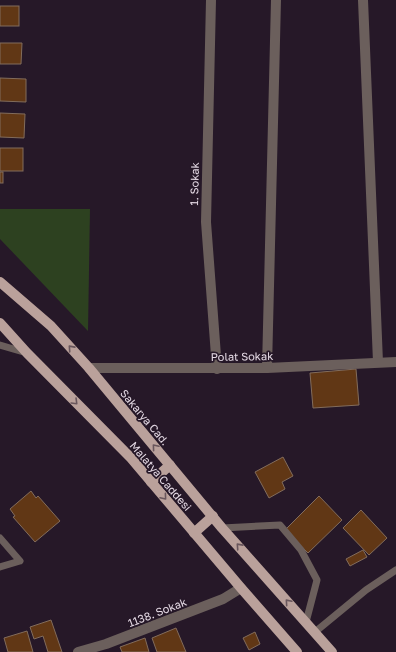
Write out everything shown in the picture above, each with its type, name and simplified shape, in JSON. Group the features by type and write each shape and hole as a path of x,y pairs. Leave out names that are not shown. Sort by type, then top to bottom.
{"main road":[{"name":"Sakarya Cad.","path":"0,282 51,326 89,368 222,528 306,622"},
{"name":"Malatya Caddesi","path":"0,323 26,353 131,458 297,652"},
{"path":"151,482 170,465"},
{"path":"194,533 213,516"},
{"path":"306,622 332,652"}],"street":[{"name":"1. Sokak","path":"211,0 206,222 217,369"},
{"path":"267,368 276,0"},
{"path":"363,0 378,362"},
{"name":"Polat Sokak","path":"89,368 217,369 396,362"},
{"name":"1138. Sokak","path":"78,652 106,644 223,599 241,588"}],"lane":[{"path":"0,345 26,353"},
{"path":"222,528 280,525 301,550 317,580 306,622"},
{"path":"0,538 20,561 0,567"},
{"path":"315,632 366,590 396,570"}],"green space":[{"path":"0,209 90,209 88,331 0,239"}],"building":[{"path":"0,6 19,6 19,26 0,26"},
{"path":"0,43 22,43 21,64 0,64"},
{"path":"0,78 26,79 26,102 0,101"},
{"path":"0,113 25,114 24,138 0,137"},
{"path":"0,148 23,148 23,171 0,171"},
{"path":"0,172 3,172 3,183 0,183"},
{"path":"356,369 359,405 313,408 310,373"},
{"path":"283,457 293,476 282,482 285,489 269,498 255,472"},
{"path":"31,491 36,498 38,496 60,521 35,542 13,517 15,516 10,509"},
{"path":"319,496 342,520 308,553 285,530"},
{"path":"361,510 387,538 369,555 343,528"},
{"path":"363,550 367,557 350,566 346,559"},
{"path":"51,620 62,652 48,652 43,636 34,639 30,627"},
{"path":"176,628 186,652 157,652 152,638"},
{"path":"27,631 33,652 8,652 4,638"},
{"path":"255,632 260,644 249,650 243,638"},
{"path":"145,638 149,652 122,652 120,647"}]}
